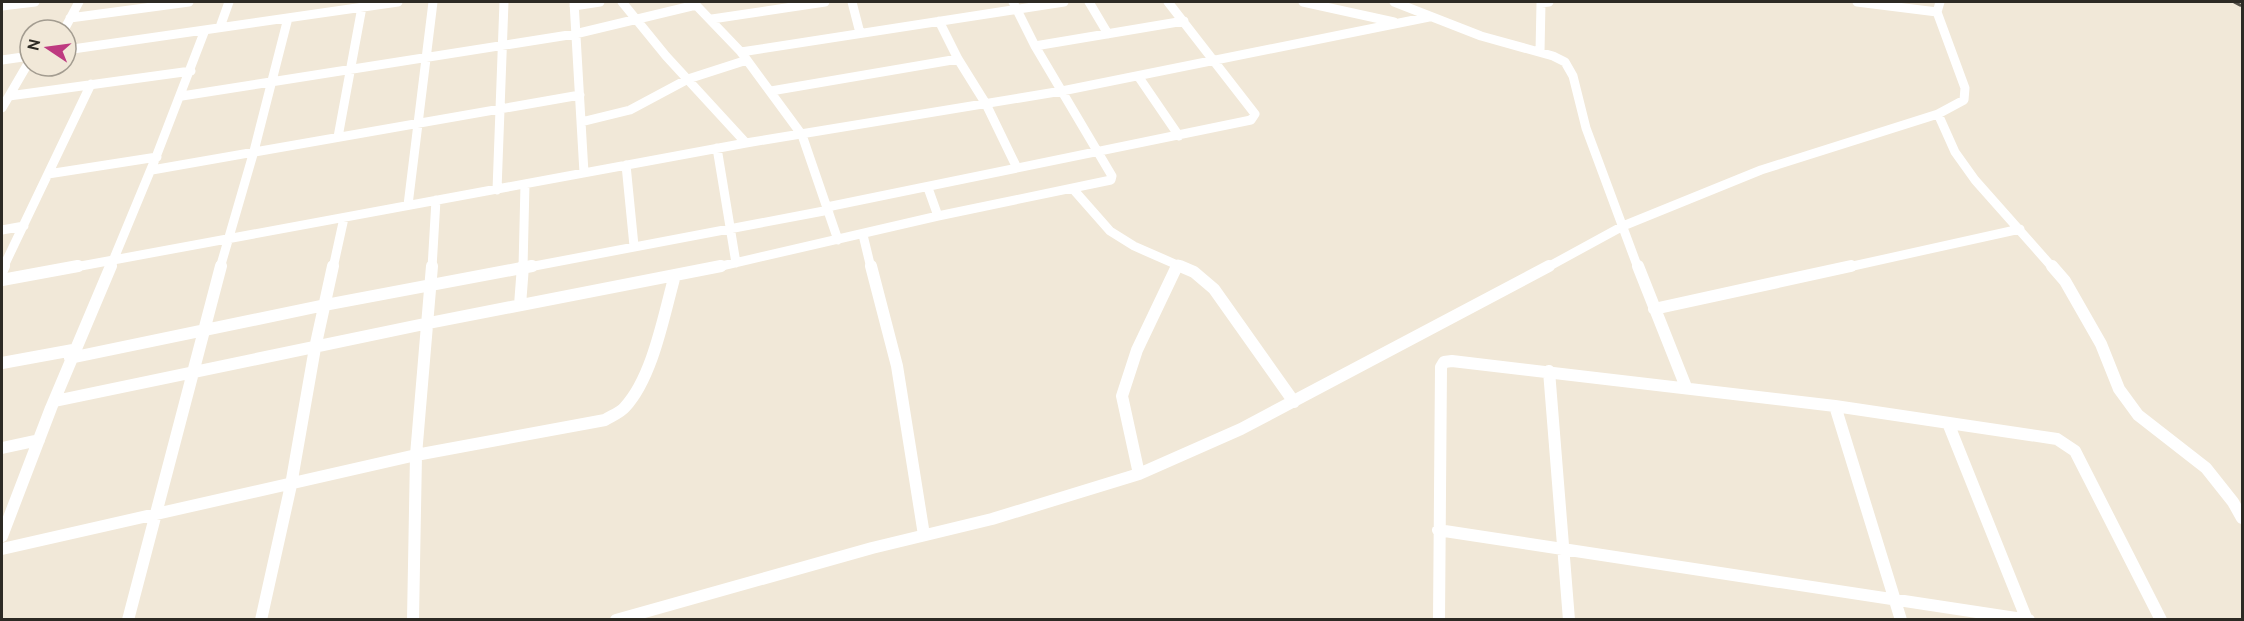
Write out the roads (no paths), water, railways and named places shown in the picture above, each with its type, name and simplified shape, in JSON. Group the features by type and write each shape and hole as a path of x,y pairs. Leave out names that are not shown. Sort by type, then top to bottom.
{"street":[{"path":"2,6 35,2"},
{"path":"70,18 79,2"},
{"path":"70,18 150,4 189,2"},
{"path":"220,27 229,2"},
{"path":"78,48 362,7 376,3 398,2"},
{"path":"408,205 420,123 425,56 433,2"},
{"path":"497,190 502,109 504,2"},
{"path":"584,173 574,4 600,2"},
{"path":"622,2 654,44 746,143"},
{"path":"712,20 791,4 825,2"},
{"path":"852,2 860,33"},
{"path":"581,122 630,110 688,79 744,56 1015,5 1064,2"},
{"path":"1089,2 1108,34"},
{"path":"2,363 72,354 202,331 325,305 731,228 1099,153 1254,118 1255,114 1168,2"},
{"path":"1303,2 1397,23"},
{"path":"1394,2 1481,36 1540,52 1565,62 1573,76 1586,128 1686,387"},
{"path":"1540,52 1543,2"},
{"path":"1857,2 1897,4 1937,12"},
{"path":"616,620 644,616 924,535 992,519 1138,474 1241,429 1294,402 1623,226 1761,170 1938,114 1964,100 1965,88 1937,12 1940,2"},
{"path":"182,96 575,34 636,21 695,3 744,56 802,135 838,240"},
{"path":"54,401 429,323 736,263 938,216 1111,180 1112,176 1035,46 1015,5"},
{"path":"338,137 362,7"},
{"path":"2,280 717,148 1062,91 1429,17"},
{"path":"128,620 202,331 254,151 288,18"},
{"path":"939,21 958,59 986,104 1017,168"},
{"path":"1035,46 1184,21"},
{"path":"2,536 5,518 112,259 152,170 206,30"},
{"path":"2,60 18,59"},
{"path":"771,91 958,59"},
{"path":"9,96 191,71"},
{"path":"1138,76 1179,136"},
{"path":"2,108 19,78"},
{"path":"2,270 91,84"},
{"path":"152,170 580,95"},
{"path":"1938,114 1955,152 1975,180 2065,281 2101,344 2120,389 2138,416 2206,468 2242,515"},
{"path":"717,148 736,263"},
{"path":"48,174 157,157"},
{"path":"626,165 634,246"},
{"path":"520,305 525,184"},
{"path":"928,188 938,216"},
{"path":"1072,189 1110,231 1134,246 1194,272 1214,289 1294,402"},
{"path":"413,620 416,455 429,323 429,286 436,200"},
{"path":"261,620 291,485 315,348 344,218"},
{"path":"2,230 24,226"},
{"path":"1654,309 2020,229"},
{"path":"863,235 897,366 924,535"},
{"path":"1138,474 1122,396 1137,350 1178,264"},
{"path":"2,549 416,455 605,420 624,408 635,392 658,336 675,275"},
{"path":"1439,620 1441,367 1444,362 1452,361 1835,406 2057,439 2075,451 2161,620"},
{"path":"1549,371 1569,620"},
{"path":"1835,406 1901,620"},
{"path":"1948,423 2028,619"},
{"path":"2,448 39,440"},
{"path":"1438,530 2028,619"}],"railway":[{"path":"2234,2 2242,6"}]}
